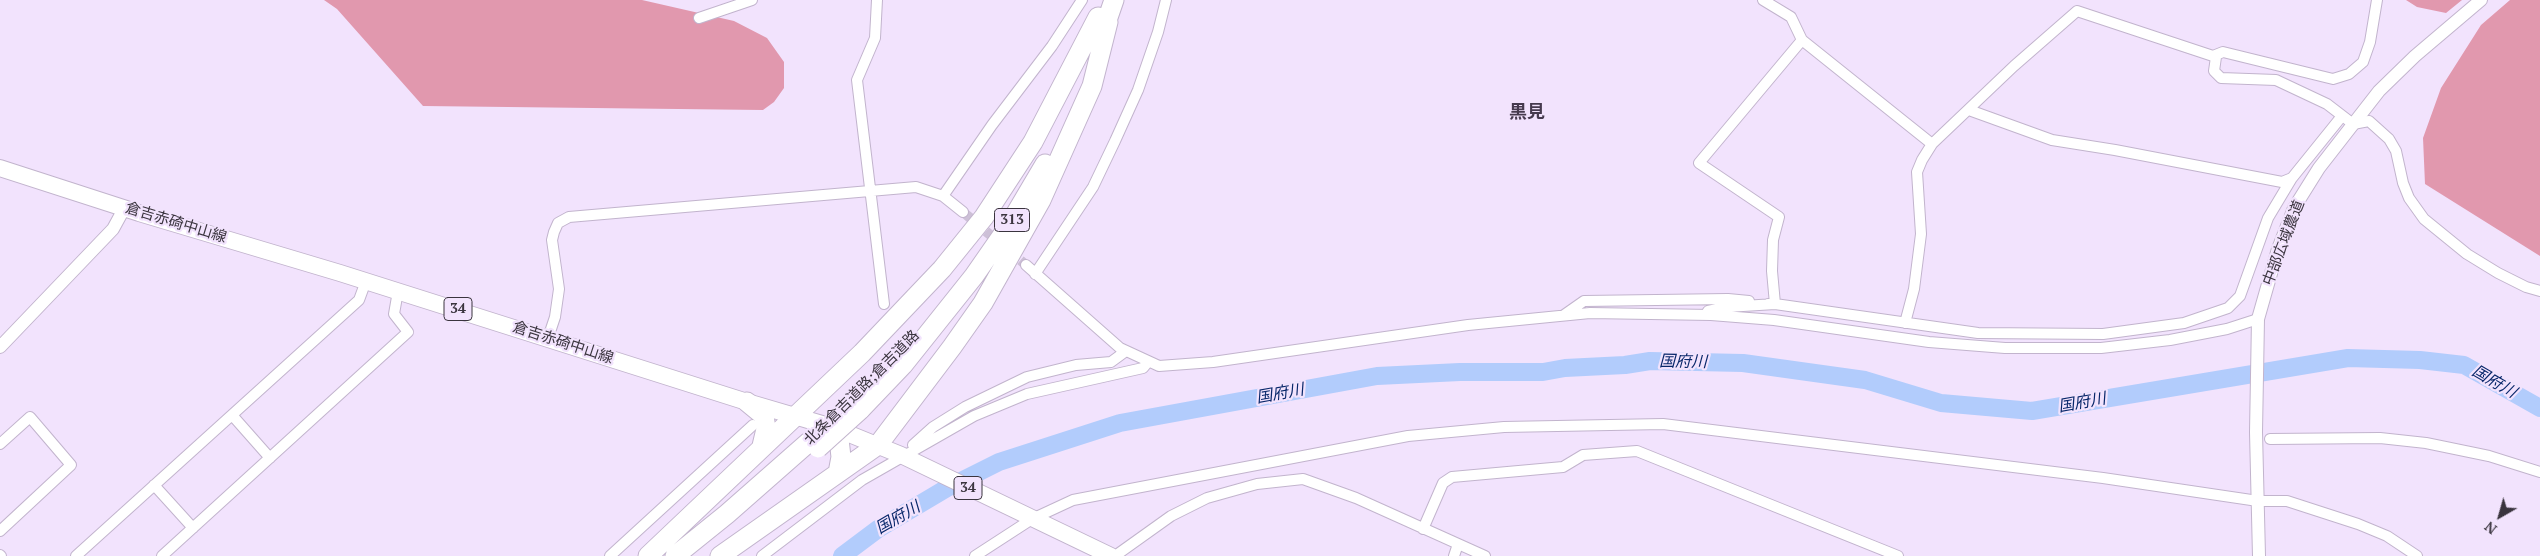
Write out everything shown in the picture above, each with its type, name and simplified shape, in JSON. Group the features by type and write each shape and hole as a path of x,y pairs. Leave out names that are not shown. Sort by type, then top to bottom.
{"highway":[{"name":"北条倉吉道路;倉吉道路","path":"688,556 904,365 941,320 1006,230 1033,186 1058,139 1103,13 1114,0"},
{"path":"648,556 903,312 984,217 1033,142 1103,13"},
{"path":"720,556 878,445 983,303 1041,200 1092,86 1103,13"},
{"path":"747,402 764,416 766,429 762,446"},
{"path":"832,427 839,438 841,457 838,473"},
{"name":"北条倉吉道路;倉吉道路","path":"675,556 814,445"}],"main road":[{"name":"倉吉赤碕中山線","path":"0,168 832,427 907,458 1113,556"}],"street":[{"path":"699,18 752,0"},
{"path":"877,0 875,38 857,80 872,189 884,304"},
{"path":"942,196 1052,46 1082,0"},
{"path":"1035,274 1093,187 1116,141 1140,81 1166,0"},
{"path":"1763,0 1791,17 1802,40 1932,144"},
{"path":"1905,323 1914,290 1921,234 1917,172 1932,144 2014,66 2077,11 2214,56 2223,52 2333,79 2349,74 2363,62 2370,42 2378,0"},
{"name":"中部広域農道","path":"2259,556 2258,319 2278,249 2294,208 2319,168 2379,91 2415,56 2481,0"},
{"path":"1775,304 1772,255 1773,240 1779,217 1699,163 1802,40"},
{"path":"2214,56 2216,57 2214,71 2221,78 2231,80 2245,78 2276,80 2327,104 2353,124 2369,122 2389,139 2396,151 2403,183 2409,198 2424,219 2467,254 2505,277 2540,291"},
{"path":"1969,110 2052,140 2282,182 2292,178"},
{"path":"1564,315 1584,301 1728,299 1978,333 2103,334 2184,323 2228,308 2240,296 2268,218 2292,178 2342,116"},
{"path":"548,338 555,317 560,289 552,240 558,223 569,218 872,189 916,187 942,196 963,212"},
{"path":"0,346 113,228 124,207"},
{"path":"1026,265 1097,330 1126,351 1159,366 1213,362 1468,325 1564,315 1700,314 1774,320 1929,342 2005,348 2101,348 2170,340 2227,328 2258,319"},
{"path":"76,556 359,300 366,281"},
{"path":"162,556 408,332 394,314 398,291"},
{"path":"1700,314 1727,307 1775,304"},
{"path":"907,458 933,427 1027,377 1076,366 1111,362 1126,351"},
{"path":"762,556 862,480 907,458 974,416 1027,394 1143,368 1148,362"},
{"path":"232,415 270,458"},
{"path":"0,444 30,416 71,465 0,531"},
{"path":"975,556 1028,517 1073,500 1408,436 1504,427 1663,424 2287,500 2350,521 2387,536 2417,556"},
{"path":"610,556 753,425"},
{"path":"2270,439 2380,438 2426,443 2489,456 2540,472"},
{"path":"1424,529 1443,483 1452,477 1563,467 1583,455 1637,451 1898,556"},
{"path":"1113,556 1171,516 1206,498 1276,481 1311,480 1485,556"},
{"path":"154,485 193,528"},
{"path":"1454,556 1458,544"}],"shaded area":[{"path":"324,0 642,0 734,21 767,38 784,62 784,88 774,102 763,110 423,106 337,9"},
{"path":"2406,0 2462,0 2446,13 2417,7"},
{"path":"2510,0 2540,0 2540,256 2425,184 2423,138 2441,88 2481,25"}],"waterway":[{"name":"国府川","path":"842,556 878,529 947,488 999,462 1120,423 1377,376 1460,372 1543,372 1565,368 1625,365 1650,361 1743,363 1865,380 1941,403 2032,411 2348,358 2420,360 2464,365 2540,408"}],"tunnel":[{"path":"963,212 1026,265"}],"district":[{"name":"黒見","path":"1527,113"}]}
